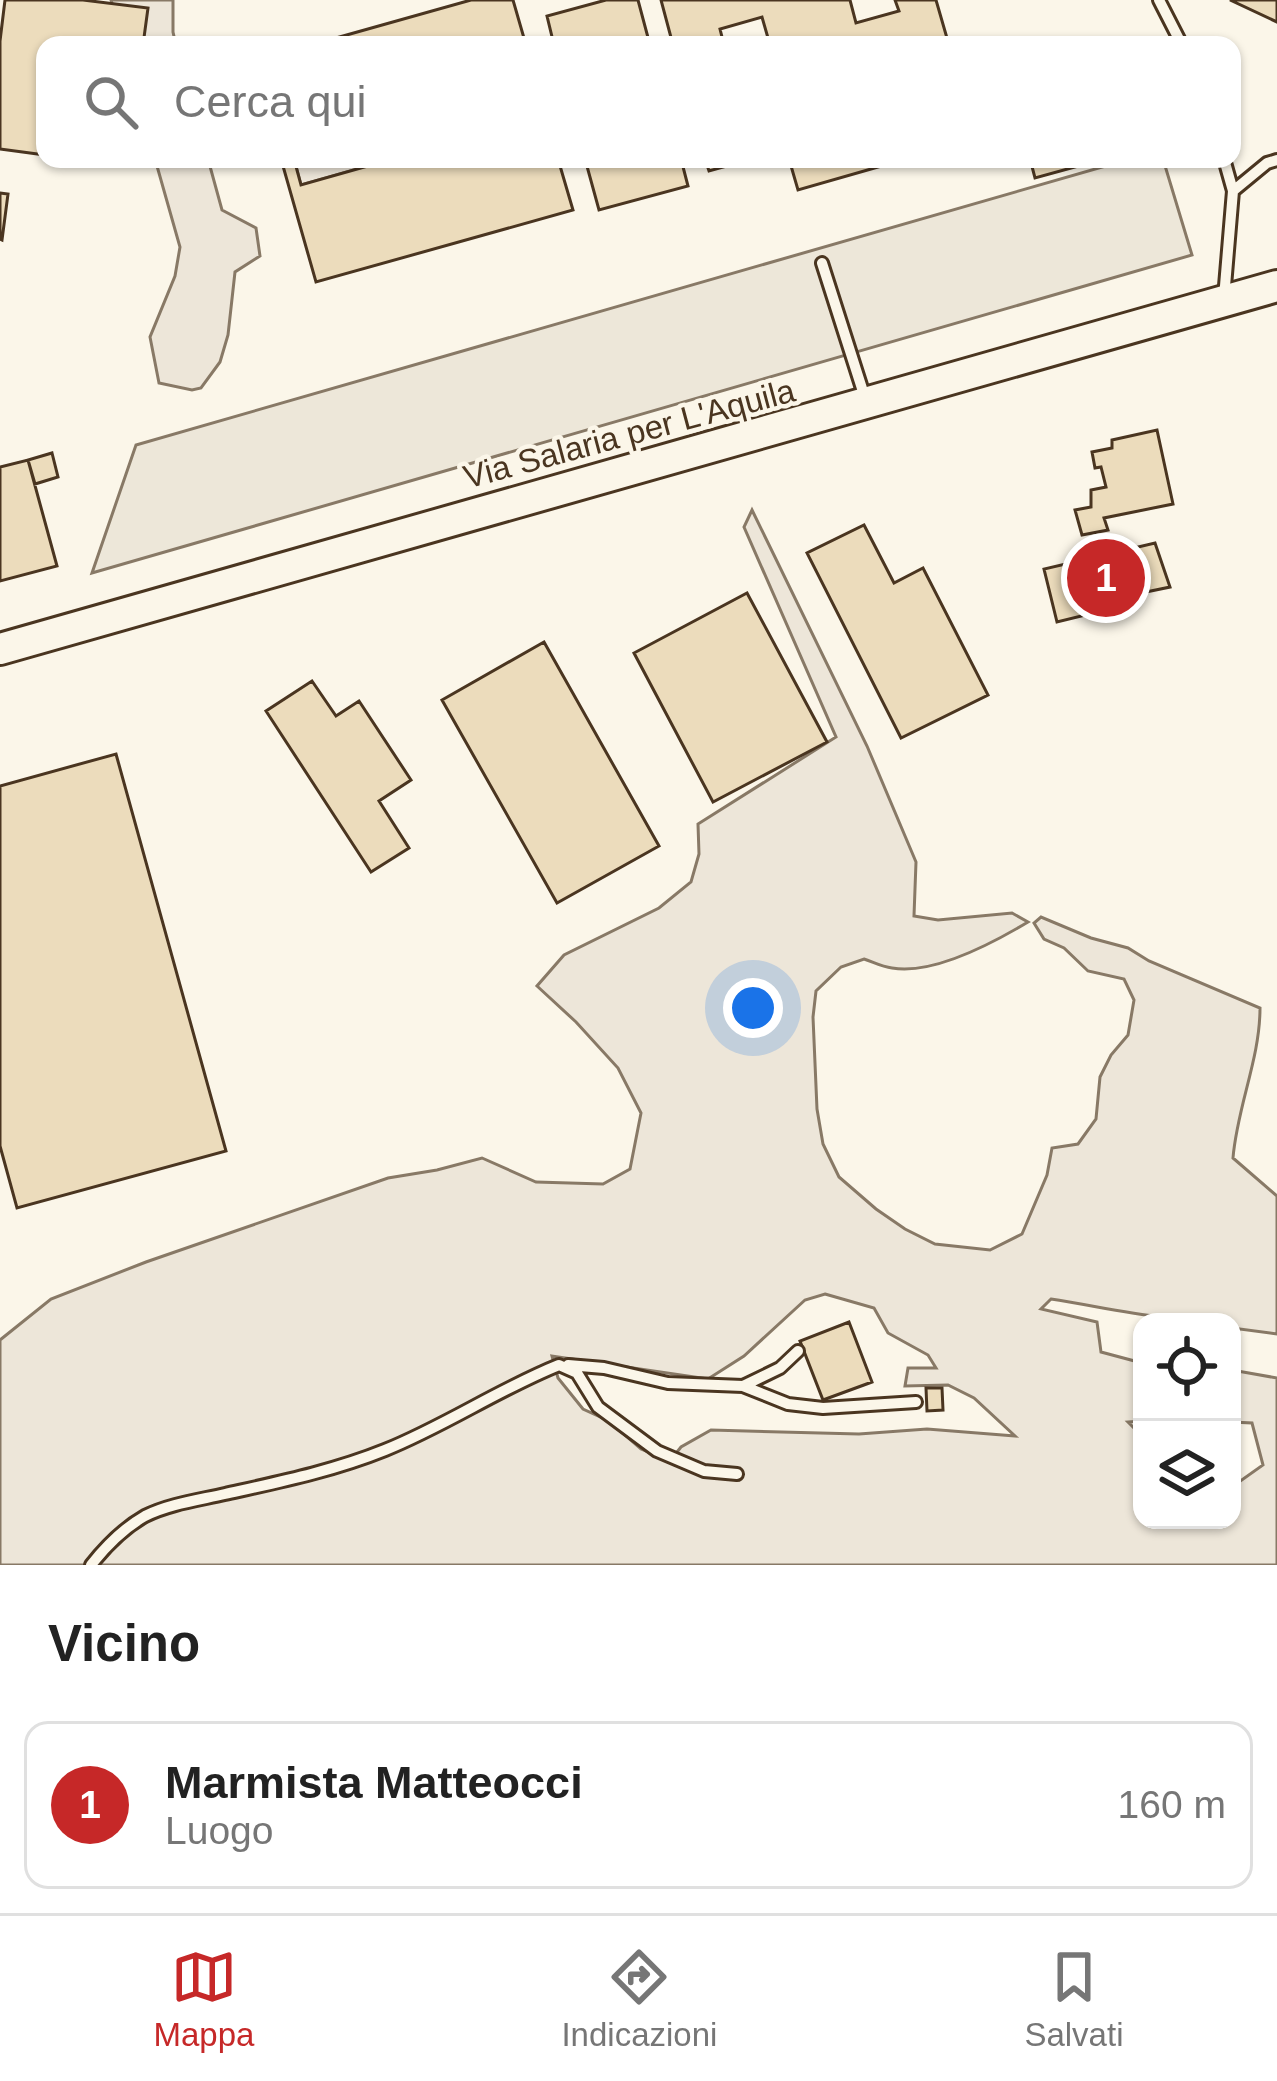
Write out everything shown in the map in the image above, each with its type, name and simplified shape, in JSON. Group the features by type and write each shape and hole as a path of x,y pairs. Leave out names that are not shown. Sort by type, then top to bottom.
{"main road":[{"name":"Via Salaria per L'Aquila","path":"0,649 1277,286"}],"lane":[{"path":"1159,0 1177,36"},
{"path":"1233,191 1277,160"},
{"path":"1224,301 1233,191 1226,168"},
{"path":"822,263 867,404"},
{"path":"743,1386 780,1368 798,1351"},
{"path":"559,1365 577,1373 598,1407 656,1451 704,1471 736,1474"},
{"path":"91,1565 121,1532 147,1515 323,1472 382,1451 559,1365 604,1368 668,1383 743,1386 788,1403 823,1408 916,1402"}],"shaded area":[{"path":"111,0 173,0 174,36 121,36"},
{"path":"158,168 210,168 222,210 256,228 260,256 235,272 220,362 201,388 192,390 159,383 150,337 175,276 180,247"},
{"path":"296,168 361,168 301,185"},
{"path":"1099,168 1166,168 1192,255 92,573 136,445"},
{"path":"752,510 867,746 916,862 914,916 938,920 1012,913 1028,922 980,948 926,967 892,968 864,959 841,967 816,991 817,1109 823,1144 839,1177 905,1229 935,1244 990,1250 1022,1234 1047,1175 1052,1148 1078,1144 1096,1119 1100,1077 1128,1035 1134,1000 1124,979 1088,971 1064,948 1044,939 1034,923 1041,917 1128,948 1260,1008 1233,1158 1277,1196 1277,1334 1241,1329 1241,1313 1138,1313 1051,1299 1041,1309 1097,1322 1101,1352 1133,1361 1133,1422 1128,1422 1133,1427 1133,1529 1241,1529 1241,1481 1263,1465 1252,1423 1241,1422 1241,1372 1277,1378 1277,1565 0,1565 0,1340 51,1299 388,1178 482,1158 536,1182 603,1184 630,1169 641,1113 618,1068 537,986 564,955 659,908 691,882 699,854 698,824 836,737 744,527","holes":["825,1294 874,1308 888,1333 928,1355 936,1368 908,1368 905,1386 948,1385 974,1398 1015,1436 927,1429 859,1434 711,1430 681,1447 670,1461 641,1449 609,1421 583,1409 558,1378 552,1356 708,1379 744,1356 805,1300"]}],"building":[{"path":"5,0 83,0 148,8 144,36 36,36 36,154 0,149 0,41"},
{"path":"471,0 513,0 523,36 343,36"},
{"path":"606,0 638,0 648,36 552,36 547,16"},
{"path":"661,0 850,0 856,23 899,11 895,0 936,0 946,36 767,36 762,17 720,29 722,36 671,36"},
{"path":"1230,0 1277,0 1277,22"},
{"path":"284,168 296,168 301,185 361,168 561,168 573,210 316,282"},
{"path":"587,168 683,168 688,186 599,210"},
{"path":"792,168 875,168 798,190"},
{"path":"1032,168 1071,168 1035,178"},
{"path":"0,193 8,194 2,240 0,239"},
{"path":"1157,430 1173,504 1104,518 1108,530 1082,535 1075,510 1091,507 1091,490 1106,487 1092,452 1112,448 1112,440"},
{"path":"52,453 58,477 35,484 28,460"},
{"path":"28,460 57,566 0,581 0,467"},
{"path":"864,525 894,583 923,568 988,695 901,738 807,553"},
{"path":"1155,543 1170,587 1102,601 1106,610 1057,622 1044,569"},
{"path":"747,593 827,742 713,802 634,653"},
{"path":"544,642 659,846 557,903 442,700"},
{"path":"312,681 336,716 359,701 411,780 379,801 409,848 371,872 266,711"},
{"path":"116,754 226,1151 17,1208 0,1146 0,786"},
{"path":"849,1322 872,1382 823,1400 800,1341"},
{"path":"926,1388 942,1388 943,1410 927,1411"}],"place":[{"name":"Marmista Matteocci","path":"1106,578"}]}
